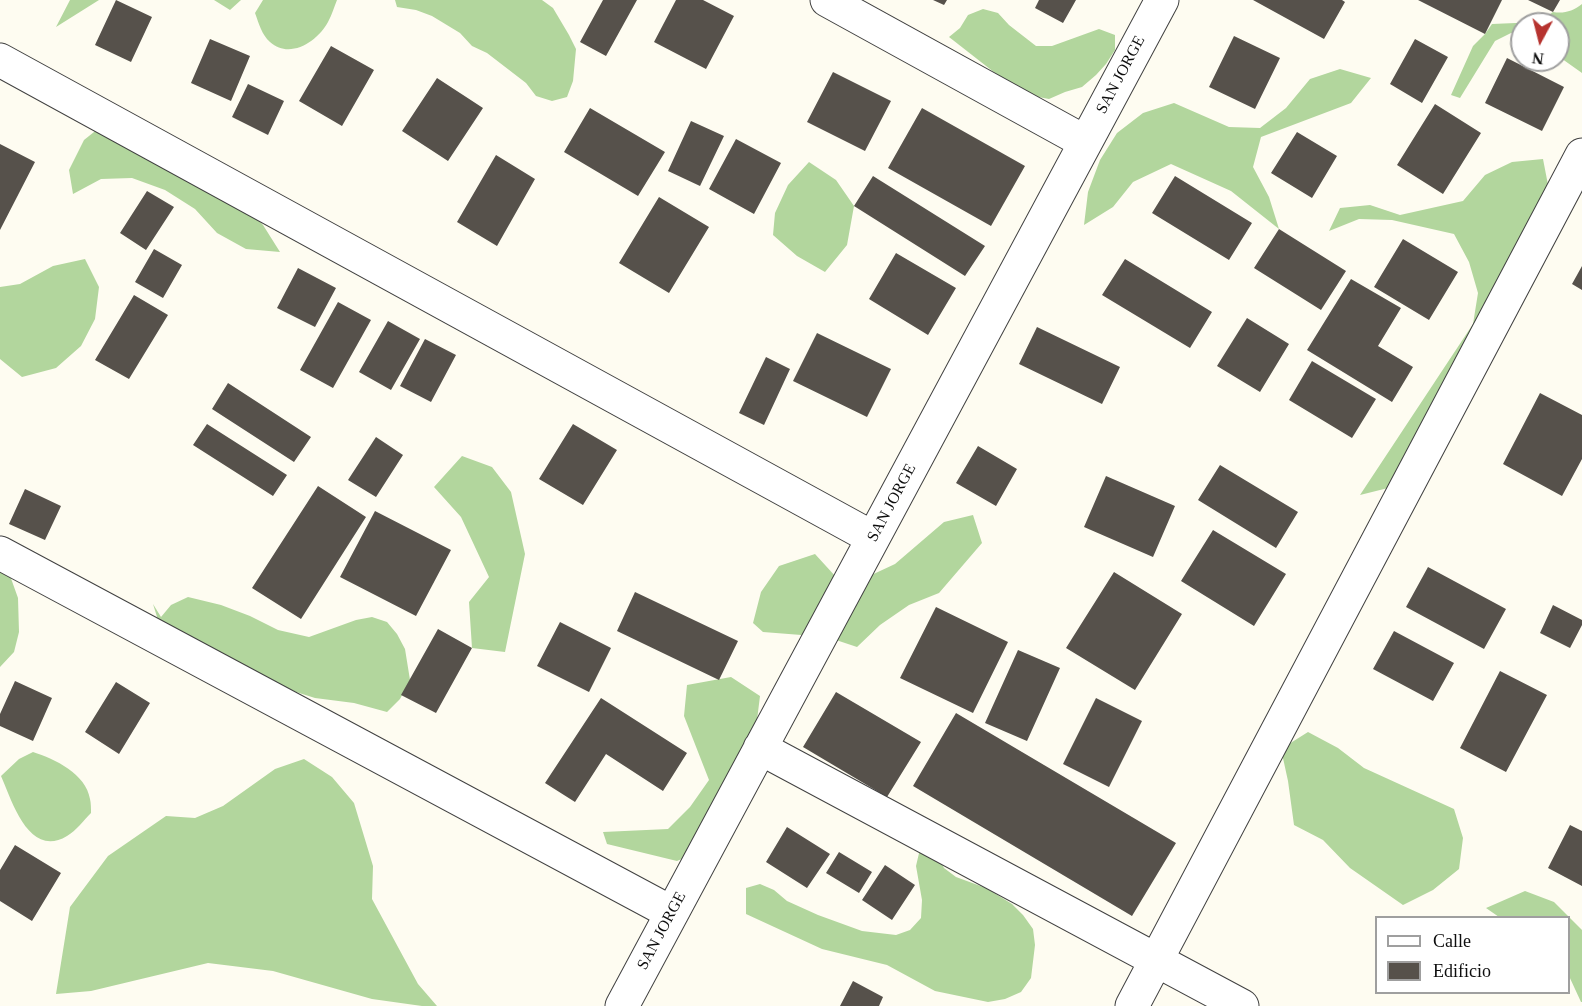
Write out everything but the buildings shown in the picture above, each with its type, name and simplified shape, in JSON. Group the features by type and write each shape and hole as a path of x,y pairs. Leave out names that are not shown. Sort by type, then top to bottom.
{"street":[{"path":"827,0 1085,142"},
{"name":"SAN JORGE","path":"622,1006 1162,0"},
{"path":"0,60 873,538"},
{"path":"1132,1006 1582,156"},
{"path":"0,554 672,913"},
{"path":"760,748 1242,1006"}],"green space":[{"path":"70,0 99,0 56,27"},
{"path":"214,0 241,0 230,10"},
{"path":"263,0 337,0 328,22 318,36 303,46 286,49 270,42 261,29 255,13"},
{"path":"395,0 542,0 553,8 576,49 573,81 567,97 552,101 536,96 526,83 487,53 472,46 460,33 432,16 416,10 397,7"},
{"path":"1582,4 1582,73 1570,64 1570,12 1564,12"},
{"path":"983,9 998,13 1009,25 1036,46 1052,46 1099,29 1115,35 1115,50 1106,64 1082,87 1049,99 1033,96 1004,80 949,37 960,28 968,15"},
{"path":"1510,23 1510,34 1495,41 1460,98 1451,95 1473,46 1492,24"},
{"path":"1340,69 1371,78 1351,103 1261,137 1253,167 1269,197 1279,229 1231,191 1171,164 1133,182 1113,207 1084,225 1088,192 1100,160 1117,133 1143,113 1174,103 1229,127 1260,128 1286,108 1310,79"},
{"path":"109,120 197,151 263,225 280,252 246,249 217,233 195,209 165,190 132,178 101,179 73,194 69,170 84,140"},
{"path":"1543,159 1549,190 1396,486 1360,495 1473,324 1478,293 1469,262 1454,234 1392,220 1359,219 1329,231 1340,208 1370,205 1400,215 1463,201 1485,175 1512,162"},
{"path":"809,162 836,180 854,206 847,245 825,272 797,256 773,235 775,213 788,185"},
{"path":"85,259 99,287 95,319 81,346 56,368 22,377 0,359 0,287 20,284 53,266"},
{"path":"462,456 492,467 511,492 525,554 505,652 472,648 469,602 489,577 461,517 434,487"},
{"path":"973,515 982,543 939,593 909,605 880,625 857,647 827,637 763,632 753,623 761,592 779,566 815,554 836,577 865,578 895,564 944,522"},
{"path":"0,562 8,570 18,598 19,632 14,652 0,667"},
{"path":"188,597 221,605 278,630 309,637 356,620 372,617 387,622 405,649 410,680 400,699 387,712 296,692 248,670 158,620 153,604 161,617 171,605"},
{"path":"731,677 760,696 756,728 707,848 677,861 607,844 603,832 668,829 690,807 709,780 684,716 687,685"},
{"path":"1308,732 1338,748 1364,768 1454,809 1463,838 1459,869 1433,890 1403,905 1350,868 1323,840 1294,825 1281,749"},
{"path":"33,752 60,763 76,775 87,790 90,799 91,813 70,834 54,841 42,840 32,834 17,812 1,776 19,759"},
{"path":"304,759 332,777 354,803 373,866 372,899 418,984 437,1006 372,999 273,971 208,963 91,991 56,994 70,907 108,856 166,816 195,818 223,806 275,769"},
{"path":"920,849 936,852 944,868 956,877 986,888 1012,904 1033,929 1035,945 1031,978 1021,992 1005,999 988,1002 935,991 887,965 822,949 746,914 746,888 760,884 774,890 787,901 862,931 896,935 910,930 921,918 922,900 916,866"},
{"path":"1525,891 1554,902 1568,916 1498,916 1486,908"},
{"path":"1570,918 1582,930 1581,1002 1570,978"}]}
